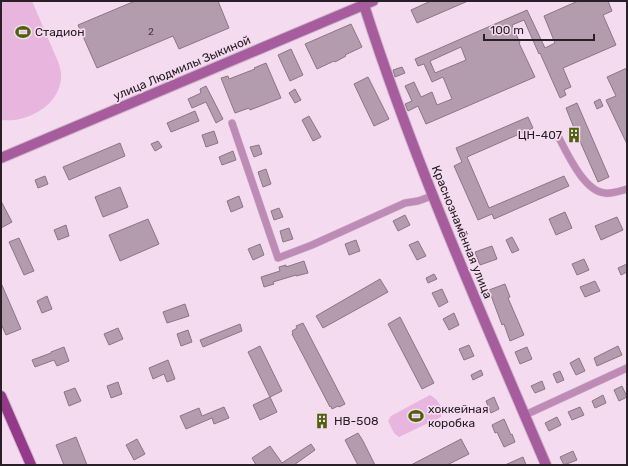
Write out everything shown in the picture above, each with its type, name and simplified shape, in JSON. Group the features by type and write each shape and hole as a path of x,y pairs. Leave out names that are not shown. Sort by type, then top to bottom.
{"main road":[{"path":"1,396 31,465"}],"street":[{"name":"улица Людмилы Зыкиной","path":"1,158 369,3"},
{"name":"Краснознамённая улица","path":"369,3 385,68 432,196 546,465"},
{"path":"232,123 278,258 333,236 405,203 418,201 432,196"},
{"path":"557,134 574,164 591,188 605,193 627,189"},
{"path":"525,416 627,368"}],"shaded area":[{"name":"Стадион","path":"1,1 32,1 59,64 61,75 59,89 54,98 39,111 20,119 1,120"},
{"name":"хоккейная коробка","path":"430,395 440,404 441,417 399,437 394,433 388,421 391,416"}],"building":[{"path":"135,1 218,1 229,28 179,49 173,36 97,68 78,25"},
{"path":"431,1 468,1 417,23 411,10"},
{"path":"578,1 608,1 612,11 603,15 616,45 563,68 571,87 564,90 566,95 560,98 524,20 512,25 535,77 426,124 418,106 408,111 405,104 412,101 405,86 414,82 421,97 432,92 437,105 452,99 443,77 432,82 424,64 418,66 415,59 527,10 545,48 555,43 544,16","holes":["461,47 466,60 435,73 430,61"]},
{"path":"351,24 362,47 345,55 346,56 335,62 334,61 317,69 305,44"},
{"path":"291,49 303,75 290,81 278,55"},
{"path":"266,63 281,98 250,110 249,108 235,113 221,78 228,76 229,79"},
{"path":"402,67 405,73 395,77 393,70"},
{"path":"627,68 627,144 606,100 616,96 607,77"},
{"path":"368,77 389,119 374,126 354,84"},
{"path":"206,86 223,119 216,123 206,102 192,108 188,99 201,93 200,89"},
{"path":"295,89 301,100 295,103 289,93"},
{"path":"600,99 603,106 597,109 594,102"},
{"path":"577,103 609,177 598,182 579,139 573,141 568,131 574,128 566,108"},
{"path":"195,111 199,121 171,132 167,123"},
{"path":"309,116 321,137 313,141 302,120"},
{"path":"528,117 533,128 467,157 489,208 564,176 569,186 494,219 492,214 478,220 454,166 462,162 456,148"},
{"path":"214,131 218,143 206,147 202,135"},
{"path":"158,141 162,147 155,151 151,144"},
{"path":"120,143 125,156 69,180 63,167"},
{"path":"259,145 262,154 254,157 250,147"},
{"path":"233,151 236,160 222,165 219,157"},
{"path":"266,169 271,184 263,187 258,172"},
{"path":"45,176 48,184 38,188 35,180"},
{"path":"120,187 128,207 103,217 95,197"},
{"path":"239,196 243,207 231,212 227,201"},
{"path":"1,201 12,222 1,228"},
{"path":"279,208 283,217 274,220 271,211"},
{"path":"565,212 572,228 556,235 549,219"},
{"path":"405,215 410,225 398,231 393,221"},
{"path":"617,217 623,230 601,240 595,226"},
{"path":"148,219 159,244 120,261 109,235"},
{"path":"66,225 69,236 58,240 54,230"},
{"path":"289,228 293,239 283,242 280,231"},
{"path":"512,237 519,250 512,253 506,240"},
{"path":"19,238 34,271 24,275 9,242"},
{"path":"356,240 360,251 349,255 345,244"},
{"path":"418,241 426,256 417,260 409,245"},
{"path":"260,244 264,255 253,260 248,249"},
{"path":"492,246 497,259 480,265 475,252"},
{"path":"584,259 589,270 577,275 572,264"},
{"path":"304,261 308,273 273,282 274,284 264,287 261,277 280,271 279,267 286,265 286,267"},
{"path":"627,264 627,272 621,275 618,268"},
{"path":"434,274 437,279 428,283 426,278"},
{"path":"380,279 388,292 323,328 316,316"},
{"path":"595,281 600,291 585,297 580,287"},
{"path":"1,283 21,329 6,335 1,324"},
{"path":"505,284 510,297 508,298 524,335 510,341 504,324 502,325 489,290"},
{"path":"442,289 448,302 439,307 432,293"},
{"path":"47,296 52,309 42,313 37,301"},
{"path":"185,304 189,316 167,323 163,312"},
{"path":"454,313 459,325 449,330 443,319"},
{"path":"400,317 434,383 422,389 388,324"},
{"path":"303,323 345,404 339,407 338,406 332,409 331,406 330,407 292,334 292,331 297,328 296,326"},
{"path":"240,324 242,331 203,347 200,340"},
{"path":"118,328 123,339 109,345 104,334"},
{"path":"188,330 192,342 181,346 177,334"},
{"path":"469,345 474,356 464,360 459,349"},
{"path":"260,346 282,391 270,397 248,352"},
{"path":"618,346 622,355 597,366 594,358"},
{"path":"64,347 69,361 57,366 54,360 35,367 32,360"},
{"path":"527,347 532,359 520,364 515,352"},
{"path":"579,358 585,371 576,375 570,363"},
{"path":"168,360 175,379 167,382 164,374 153,379 149,368"},
{"path":"481,370 483,375 473,380 471,375"},
{"path":"560,371 564,380 557,383 553,374"},
{"path":"542,381 545,389 535,393 531,386"},
{"path":"118,382 122,394 111,398 107,386"},
{"path":"622,386 627,397 619,401 614,390"},
{"path":"75,388 81,401 69,406 64,392"},
{"path":"603,395 606,403 595,408 592,401"},
{"path":"270,397 277,412 260,420 253,405"},
{"path":"494,397 499,409 491,413 486,401"},
{"path":"224,407 229,418 214,424 212,418 186,429 180,416 199,408 202,416"},
{"path":"580,407 584,415 572,420 568,412"},
{"name":"НВ-508","path":"322,415 326,424 321,426 317,418"},
{"path":"557,417 561,425 549,431 545,423"},
{"path":"504,419 515,442 504,447 492,425"},
{"path":"358,433 375,465 358,465 345,440"},
{"path":"76,437 87,465 64,465 56,445"},
{"path":"137,439 145,454 134,460 126,445"},
{"path":"461,439 469,454 447,465 411,465"},
{"path":"311,444 315,450 294,465 256,465 252,458 270,446 282,463"},
{"path":"573,451 577,460 564,465 560,457"},
{"path":"523,457 526,465 505,465"}],"place":[{"name":"Стадион","path":"23,32"},
{"name":"ЦН-407","path":"574,135"},
{"name":"хоккейная коробка","path":"416,416"},
{"name":"НВ-508","path":"322,421"}]}
